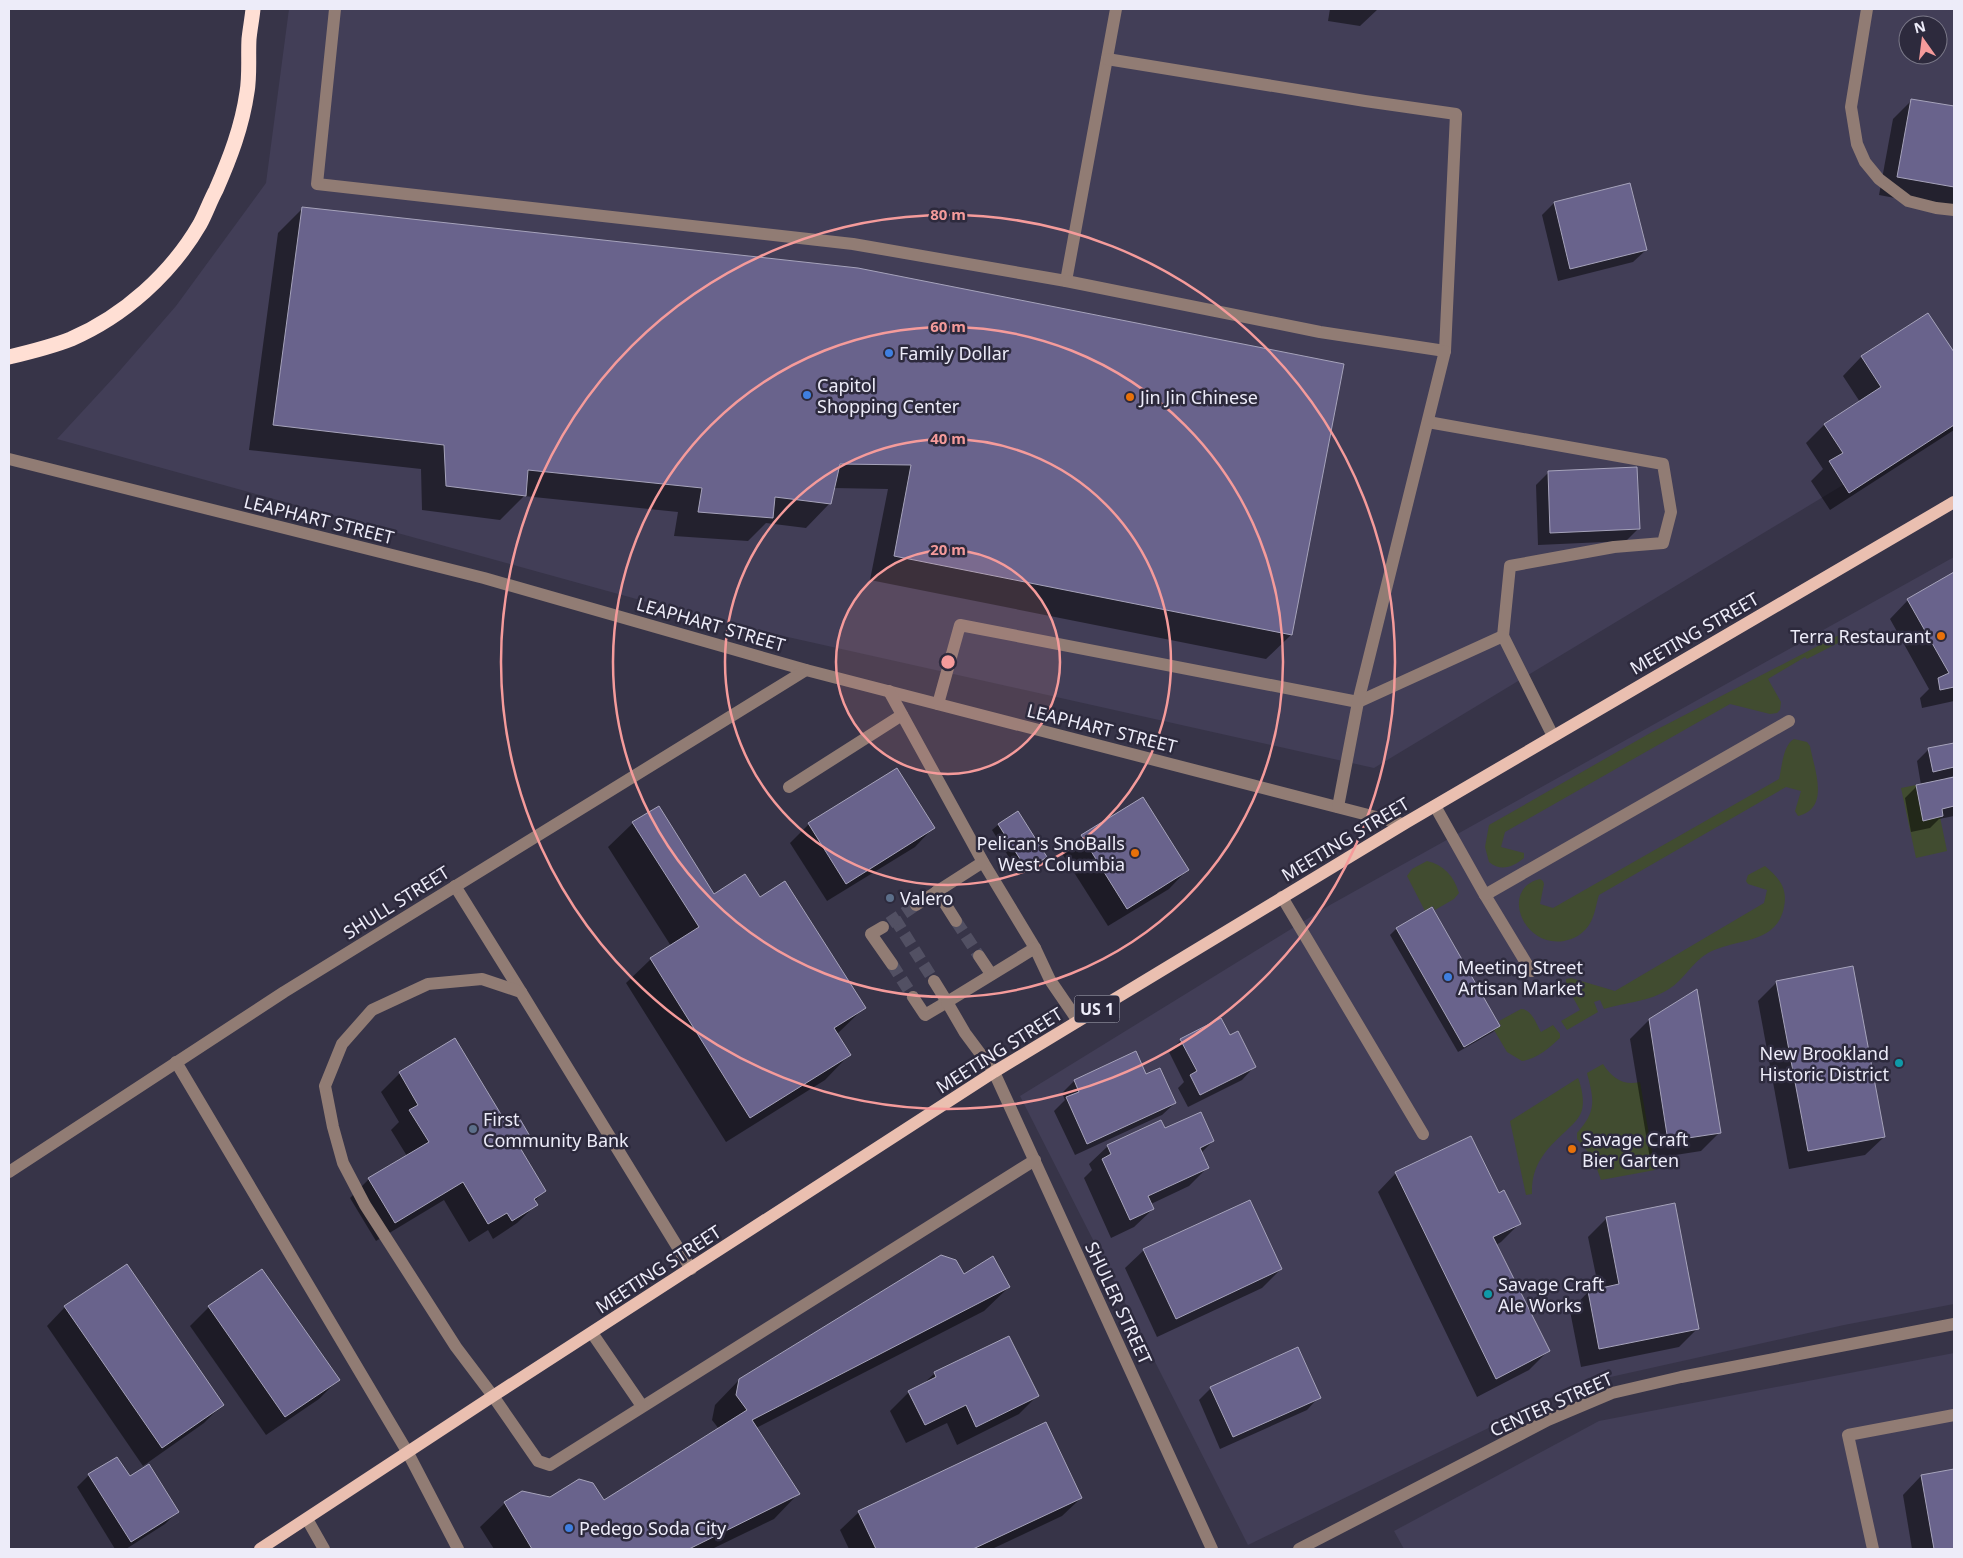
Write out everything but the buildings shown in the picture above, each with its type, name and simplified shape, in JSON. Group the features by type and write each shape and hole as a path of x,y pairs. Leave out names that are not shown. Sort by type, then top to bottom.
{"highway":[{"path":"241,9 249,38"},
{"path":"9,357 71,339 102,322 131,302 158,279 181,252 200,223 230,158 240,125 248,91 249,38 253,9"}],"main road":[{"name":"MEETING STREET","path":"260,1549 994,1072 1403,824 1954,502"}],"street":[{"path":"335,9 317,184 853,244 1066,281 1320,332 1445,352"},
{"path":"1066,281 1116,9"},
{"path":"1867,9 1851,107 1857,144 1865,162 1879,180 1908,201 1954,210"},
{"path":"1107,58 1365,101 1456,114 1445,352 1358,702 1338,807"},
{"path":"1428,422 1663,464 1671,512 1663,543 1614,547 1510,566 1503,636 1553,736"},
{"name":"LEAPHART STREET","path":"9,459 484,578 806,670 1403,824"},
{"path":"938,704 960,625 1358,702 1503,636"},
{"name":"SHULL STREET","path":"9,1172 284,992 806,670"},
{"path":"889,691 983,862 1035,948 1050,980 1078,1021"},
{"path":"789,787 902,715"},
{"path":"1485,895 1789,721"},
{"path":"1435,806 1485,895 1531,971"},
{"path":"916,905 983,862"},
{"path":"454,886 691,1269"},
{"path":"937,891 956,921"},
{"path":"1282,897 1423,1134"},
{"path":"883,927 871,934 892,964"},
{"path":"913,997 925,1015 1035,948"},
{"path":"979,956 991,974"},
{"path":"521,992 482,979 428,984 372,1010 342,1044 325,1086 333,1127 343,1163 365,1205 456,1347 538,1461 550,1465 1035,1160"},
{"name":"SHULER STREET","path":"934,981 965,1033 994,1072 1212,1549"},
{"path":"176,1062 408,1453 458,1549"},
{"name":"CENTER STREET","path":"1299,1549 1548,1420 1612,1393 1681,1377 1954,1324"},
{"path":"592,1333 642,1406"},
{"path":"1873,1549 1848,1435 1954,1415"},
{"path":"307,1519 324,1549"}],"shaded area":[{"path":"289,9 1954,9 1954,418 1374,768 716,621 57,439 176,306 266,183"},
{"path":"1954,557 1954,1304 1844,1325 1579,1384 1248,1545 1020,1096 1330,905"},
{"path":"1954,1353 1954,1549 1404,1549 1394,1531 1599,1421"}],"green space":[{"path":"1839,635 1842,641 1807,659 1805,657 1768,679 1781,702 1780,710 1777,713 1770,714 1730,704 1505,832 1501,847 1524,853 1524,858 1516,864 1502,868 1489,862 1485,847 1489,825 1652,732"},
{"path":"1794,739 1807,742 1810,746 1817,776 1817,796 1814,805 1808,812 1798,816 1795,811 1801,791 1786,787 1599,895 1589,925 1575,937 1564,941 1549,941 1537,936 1527,927 1521,916 1519,904 1521,893 1528,885 1540,879 1543,881 1540,904 1553,908 1779,779 1785,751"},
{"path":"1916,785 1923,820 1940,817 1947,851 1916,858 1901,788"},
{"path":"1427,861 1438,865 1448,872 1459,893 1454,899 1435,910 1433,906 1425,911 1407,876 1412,869"},
{"path":"1765,866 1778,879 1785,894 1784,907 1780,919 1773,928 1753,939 1718,948 1708,953 1697,961 1679,981 1654,997 1604,1009 1600,1000 1594,1002 1598,1012 1567,1030 1561,1021 1580,1010 1566,985 1566,979 1571,978 1615,991 1764,903 1767,890 1748,884 1746,881 1748,875"},
{"path":"1521,1009 1531,1014 1541,1032 1553,1025 1560,1034 1560,1038 1552,1046 1533,1058 1522,1061 1507,1052 1494,1030 1501,1026 1499,1021"},
{"path":"1603,1064 1618,1080 1628,1083 1640,1082 1655,1170 1601,1180 1593,1158 1577,1139 1577,1133 1588,1118 1592,1105 1587,1073"},
{"path":"1578,1078 1583,1105 1581,1113 1541,1158 1534,1174 1532,1194 1526,1195 1510,1121"}],"tunnel":[{"path":"889,923 916,905"},
{"path":"895,919 934,981"},
{"path":"956,921 979,956"},
{"path":"892,964 913,997"}],"place":[{"name":"Family Dollar","path":"889,353"},
{"name":"Capitol Shopping Center","path":"807,395"},
{"name":"Jin Jin Chinese","path":"1130,397"},
{"name":"Terra Restaurant","path":"1941,636"},
{"name":"Pelican's SnoBalls West Columbia","path":"1135,853"},
{"name":"Valero","path":"890,898"},
{"name":"Meeting Street Artisan Market","path":"1448,977"},
{"name":"New Brookland Historic District","path":"1899,1063"},
{"name":"First Community Bank","path":"473,1129"},
{"name":"Savage Craft Bier Garten","path":"1572,1149"},
{"name":"Savage Craft Ale Works","path":"1488,1294"},
{"name":"Pedego Soda City","path":"569,1528"}]}
